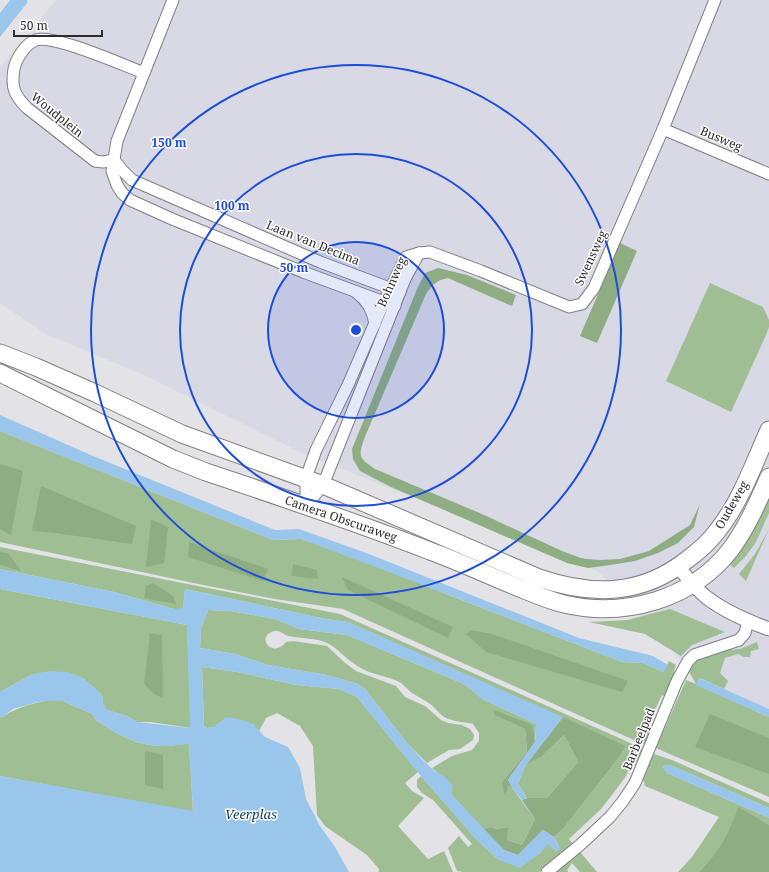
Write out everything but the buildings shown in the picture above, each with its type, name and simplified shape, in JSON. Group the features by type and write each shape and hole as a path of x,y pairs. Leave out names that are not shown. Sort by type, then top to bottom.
{"main road":[{"name":"Camera Obscuraweg","path":"0,353 95,393 182,434 306,478 539,578 564,586 591,590 627,588 650,582 666,575 678,567"},
{"name":"Camera Obscuraweg","path":"0,372 173,459 420,547 493,578 563,604 600,609 635,606 666,598 692,584"},
{"name":"Oudeweg","path":"678,567 696,553 719,530 736,501 769,430"},
{"name":"Oudeweg","path":"692,584 717,564 730,550 754,512 769,477"}],"street":[{"path":"173,0 117,141 112,171 116,185 130,200 172,219 395,306"},
{"name":"Swensweg","path":"419,253 430,252 569,307 582,304 594,288 663,129 716,0"},
{"name":"Woudplein","path":"114,160 103,162 95,161 36,116 20,100 13,89 15,64 22,52 34,41 43,39 65,44 144,73"},
{"name":"Busweg","path":"663,129 769,174"},
{"name":"Laan van Decima","path":"114,160 122,171 132,180 320,262 395,290"},
{"name":"Bohnweg","path":"306,506 306,478 316,450 348,385 384,302 405,279 419,253"},
{"path":"354,290 364,298 370,306 375,324"},
{"name":"Bohnweg","path":"306,506 323,485 395,306 395,290"},
{"path":"678,567 692,584 707,598 748,621 769,629"},
{"name":"Barbeelpad","path":"547,872 610,817 624,801 635,783 677,681 684,668 694,655 739,640 745,633 748,621"}],"shaded area":[{"path":"56,0 769,0 769,712 702,683 598,571 304,454 146,376 46,334 0,303 0,68"}],"green space":[{"path":"620,243 637,251 597,343 580,336"},
{"path":"438,268 467,275 516,295 512,306 448,278 441,280 433,286 426,294 364,439 361,457 375,469 482,514 562,551 587,559 620,559 649,551 690,525 700,504 694,527 678,543 658,553 635,561 588,568 567,563 391,487 360,471 353,459 352,449 417,289 425,273"},
{"path":"710,283 763,307 769,320 769,327 766,335 731,412 666,381"},
{"path":"0,431 273,540 301,539 349,555 622,662 643,663 663,672 669,661 676,665 674,671 675,673 665,697 662,695 647,727 649,735 645,745 343,609 275,599 203,585 0,542"},
{"path":"0,464 23,471 11,535 0,529"},
{"path":"41,486 136,526 132,544 32,531"},
{"path":"769,498 769,513 756,542 746,556 734,568 728,563 755,527"},
{"path":"151,519 168,527 164,563 146,567"},
{"path":"769,529 746,581 739,574 755,554"},
{"path":"189,542 268,569 263,581 188,557"},
{"path":"0,547 340,614 626,741 643,750 638,762 633,760 626,776 601,809 569,839 573,844 539,872 457,871 448,848 459,836 468,847 472,844 433,800 422,793 417,787 417,780 421,776 477,840 499,860 539,854 548,843 560,848 554,837 563,829 620,756 626,746 348,622 326,619 185,589 183,609 174,609 114,592 0,569"},
{"path":"0,552 8,553 21,571 0,565"},
{"path":"293,564 317,570 318,579 292,576"},
{"path":"342,577 453,627 448,638 348,590"},
{"path":"153,583 173,596 176,604 144,598 146,586"},
{"path":"0,589 187,625 191,728 150,722 137,722 127,716 107,710 103,704 102,695 83,678 33,674 0,692"},
{"path":"670,609 725,632 692,645 681,656 645,634 589,622 627,620"},
{"path":"208,610 230,611 275,619 299,629 347,635 464,684 484,700 536,724 535,742 533,725 494,715 525,729 527,752 501,783 505,795 509,786 513,789 535,819 522,845 507,840 507,827 497,829 490,827 483,829 452,795 452,791 445,780 432,768 452,756 472,750 479,741 479,733 473,724 446,718 401,683 361,668 327,643 314,639 289,636 277,631 267,635 267,645 274,648 282,646 286,642 293,641 327,646 356,671 396,686 405,697 425,706 441,720 448,723 462,725 470,729 474,735 473,740 460,749 449,750 427,763 407,743 365,689 358,684 327,675 268,665 235,654 200,648 201,628"},
{"path":"471,630 492,634 628,681 622,692 486,652 466,634"},
{"path":"150,633 162,635 163,698 152,692 144,683"},
{"path":"757,642 759,649 751,651 750,657 744,657 738,654 725,658 720,673 728,681 724,689 700,678 697,685 769,717 769,797 656,748 686,680 696,684 689,672 696,661 728,650 740,649"},
{"path":"202,667 237,672 297,685 339,689 357,697 418,772 405,783 412,791 424,798 398,826 428,859 444,851 453,872 379,872 379,869 367,855 325,826 317,815 313,746 300,726 277,713 266,718 259,731 253,724 207,728 204,726"},
{"path":"45,701 63,701 92,714 97,721 116,733 136,742 155,746 189,743 193,812 0,776 0,718 22,707"},
{"path":"494,710 533,725 535,742 508,780 513,789 509,786 505,796 501,783 527,752 525,729 494,715"},
{"path":"710,714 769,738 769,774 695,747"},
{"path":"563,717 626,746 620,756 563,829 554,837 543,830 518,855 504,850 483,829 490,827 497,829 508,827 507,840 522,845 535,819 522,800 527,798 547,798 578,762 564,735 542,756 525,766"},
{"path":"564,735 578,762 547,798 527,798 518,784 525,766 542,756"},
{"path":"145,751 163,755 163,789 145,785"},
{"path":"654,754 672,760 769,803 769,808 670,765 665,765 663,767 667,773 769,818 769,825 738,808 731,826 722,842 699,872 678,872 692,857 719,817 645,786 643,779"},
{"path":"738,807 769,825 769,872 699,872 722,842 731,826"},
{"path":"580,852 597,872 580,872 572,863 567,870 568,872 555,872"}],"water":[{"path":"10,0 27,0 27,3 0,37 0,13"},
{"path":"0,415 93,456 275,530 299,529 369,554 579,638 653,656 668,665 663,672 643,663 622,662 301,539 273,540 0,431"},
{"name":"Veerplas","path":"0,569 114,592 174,609 183,608 185,589 326,619 348,622 563,717 525,766 518,784 527,798 522,800 508,780 535,742 536,724 484,700 464,684 347,635 299,629 275,619 230,611 208,610 201,628 200,648 235,654 268,665 327,675 358,684 365,689 391,723 426,763 436,772 443,775 453,786 452,795 504,850 518,855 543,830 554,837 560,848 556,852 548,844 539,854 520,868 499,860 477,840 421,776 357,697 339,689 297,685 237,672 202,667 204,726 207,728 214,727 226,717 243,720 253,724 265,737 288,747 300,768 306,799 320,826 335,847 349,872 0,872 0,776 193,811 189,744 155,746 136,742 116,733 97,721 92,714 63,701 45,701 34,703 13,709 0,718 0,692 33,674 50,671 68,672 83,678 102,695 103,704 107,710 127,716 137,722 190,728 187,625 0,589"},
{"path":"699,678 769,709 769,717 696,685"},
{"path":"665,765 670,765 769,808 769,818 667,773 663,767"}]}
